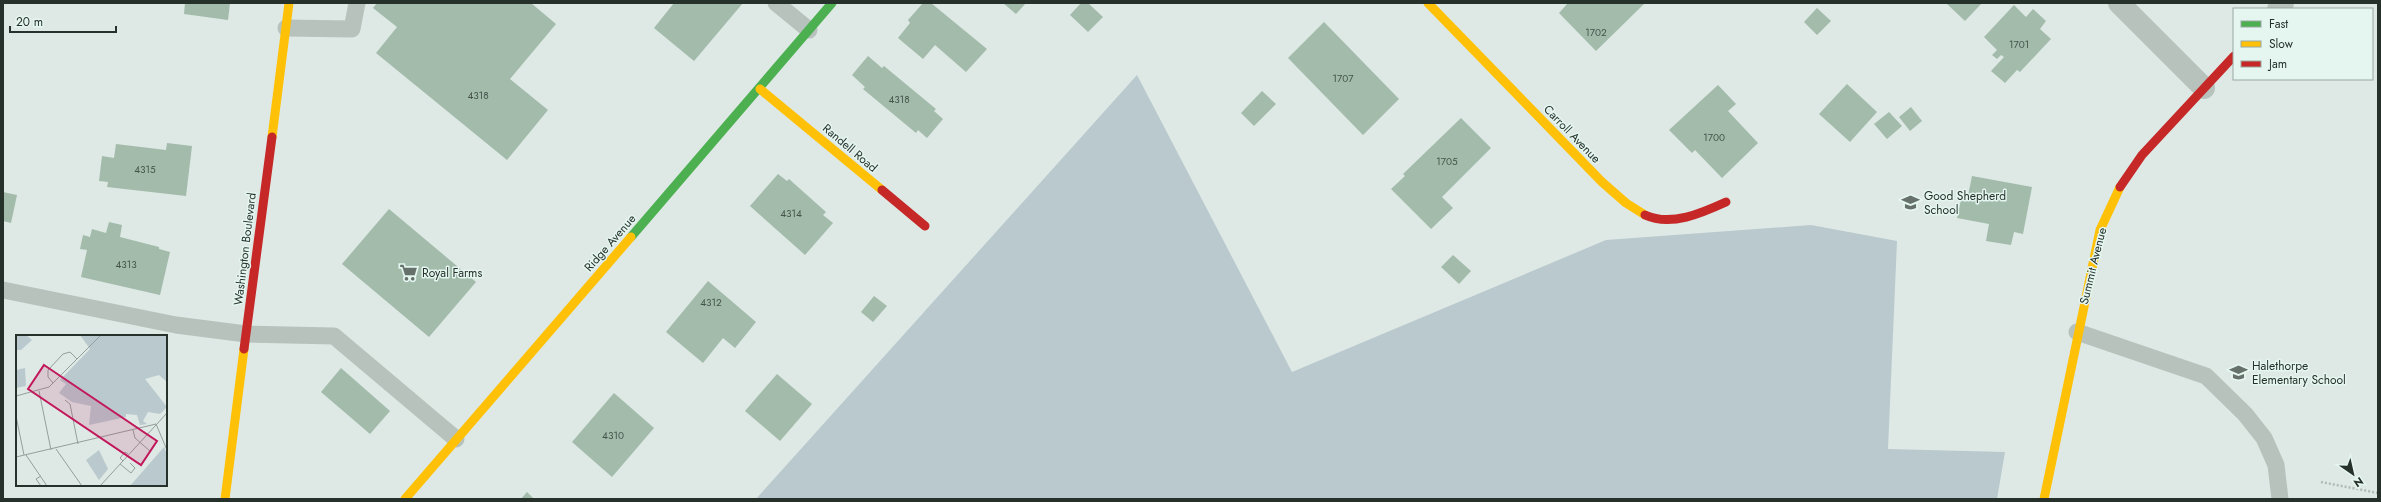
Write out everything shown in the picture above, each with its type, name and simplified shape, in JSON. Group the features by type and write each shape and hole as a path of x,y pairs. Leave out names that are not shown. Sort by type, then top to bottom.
{"street":[{"name":"Washington Boulevard","path":"225,499 289,3"},
{"name":"Ridge Avenue","path":"405,499 760,89 832,3"},
{"name":"Carroll Avenue","path":"1428,3 1625,203 1648,216 1674,218 1696,216 1726,202"},
{"path":"2119,3 2204,88"},
{"name":"Summit Avenue","path":"2044,499 2077,332 2100,230 2118,192 2142,155 2233,57"},
{"name":"Randell Road","path":"760,89 926,226"}],"lane":[{"path":"286,28 352,29 357,3"},
{"path":"776,3 809,30"},
{"path":"3,290 176,325 246,334 334,336 456,439"},
{"path":"2077,332 2206,376 2246,414 2264,438 2276,465 2280,499"}],"path":[{"path":"2321,482 2378,493"}],"shaded area":[{"path":"1137,75 1292,372 1606,240 1811,225 1897,241 1888,449 2005,452 1997,499 756,499"}],"building":[{"path":"185,3 230,3 228,20 184,14"},
{"path":"377,3 531,3 556,24 510,79 548,110 507,160 376,53 397,27 373,8"},
{"path":"674,3 743,3 694,61 654,28"},
{"path":"923,3 931,3 987,49 966,72 935,45 923,59 898,38 910,23 908,20"},
{"path":"1003,3 1026,3 1016,14"},
{"path":"1081,3 1088,3 1103,17 1088,32 1070,15"},
{"path":"1568,3 1645,3 1596,51 1559,13"},
{"path":"1946,3 1982,3 1965,21"},
{"path":"2014,5 2026,17 2033,9 2046,21 2040,29 2051,39 2020,72 2017,70 2005,83 1991,71 2004,57 2001,55 1997,59 1992,55 1997,50 1984,37"},
{"path":"1817,8 1831,21 1817,35 1804,22"},
{"path":"1324,22 1399,99 1363,135 1288,58"},
{"path":"868,56 882,68 884,66 936,109 934,111 943,119 927,138 918,130 916,133 863,89 865,87 852,75"},
{"path":"1847,84 1877,112 1850,142 1819,114"},
{"path":"1718,85 1736,104 1728,111 1758,143 1722,178 1695,150 1692,153 1669,130"},
{"path":"1262,91 1276,104 1254,126 1241,113"},
{"path":"1911,107 1922,121 1910,131 1899,117"},
{"path":"1889,112 1902,126 1887,139 1874,124"},
{"path":"1461,118 1491,148 1442,197 1453,208 1431,229 1391,189 1405,176 1403,174"},
{"path":"167,143 192,146 186,196 107,187 108,182 99,181 102,156 114,158 116,144 166,150"},
{"path":"778,174 787,181 789,179 826,212 823,215 833,223 805,255 750,206"},
{"path":"1972,176 2032,187 2023,234 2014,232 2011,245 1986,241 1989,224 1957,218 1962,195 1968,196"},
{"path":"3,192 17,195 11,223 3,221"},
{"name":"Royal Farms","path":"389,209 476,282 429,337 342,264"},
{"path":"109,222 122,225 120,237 159,247 159,249 170,252 160,295 81,277 87,250 80,249 83,235 90,237 92,229 106,233"},
{"path":"1453,255 1471,271 1459,284 1441,267"},
{"path":"708,281 756,322 735,348 723,338 703,363 666,332"},
{"path":"874,296 887,306 873,322 861,312"},
{"path":"341,368 390,411 370,434 321,392"},
{"path":"777,374 812,404 780,441 745,411"},
{"path":"614,393 654,428 612,477 572,442"},
{"path":"527,492 534,499 521,499"}],"traffic: fast":[{"path":"631,237 832,3"}],"traffic: slow":[{"path":"272,137 289,3"},
{"path":"1428,3 1602,182 1626,203 1645,215"},
{"path":"760,89 882,190"},
{"path":"2044,499 2100,230 2120,187"},
{"path":"405,499 631,237"},
{"path":"225,499 244,349"}],"traffic: jam":[{"path":"2120,187 2142,155 2233,57"},
{"path":"244,349 272,137"},
{"path":"882,190 925,226"},
{"path":"1645,215 1665,220 1676,219 1697,214 1726,202"}],"place":[{"name":"Good Shepherd School","path":"1911,203"},
{"name":"Royal Farms","path":"409,273"},
{"name":"Halethorpe Elementary School","path":"2239,373"}]}
